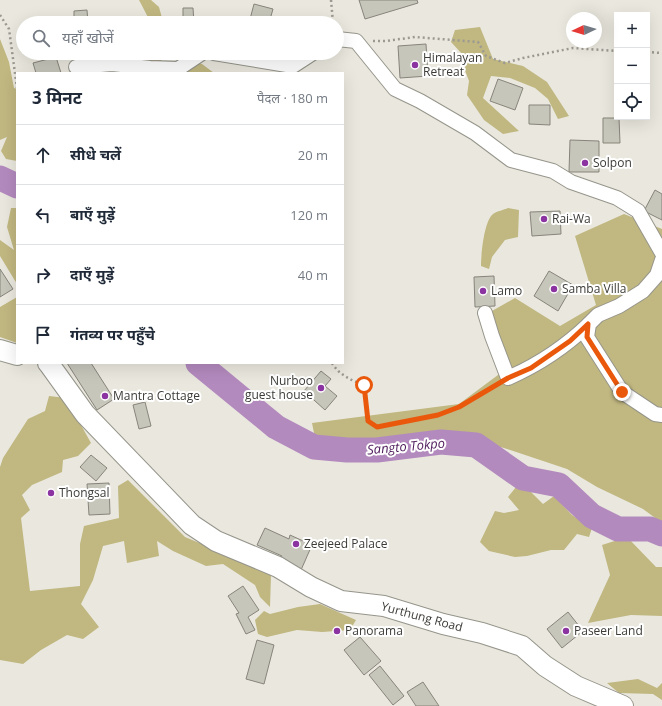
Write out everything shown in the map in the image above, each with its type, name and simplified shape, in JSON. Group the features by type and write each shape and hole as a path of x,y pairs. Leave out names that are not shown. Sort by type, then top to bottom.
{"main road":[{"path":"0,350 16,355"},
{"name":"Yurthung Road","path":"50,364 85,414 192,525 216,541 278,567 311,588 341,601 384,606 443,624 482,633 522,646 545,666 576,686 623,706"}],"street":[{"path":"344,40 356,41 395,89 420,100 475,133 511,160 554,171 571,182 617,198 638,211 662,253"},
{"path":"76,67 112,64 178,69 192,60"},
{"path":"257,60 293,66 302,60"},
{"path":"485,313 508,378 531,368 549,356 570,341 598,315 619,306 643,291 657,275 662,260"},
{"path":"588,324 587,337 622,392 655,414 662,415"}],"path":[{"path":"331,0 332,16"},
{"path":"0,15 9,29 16,81"},
{"path":"356,41 386,41 415,37 478,42 486,56 505,63 573,48 614,51"},
{"path":"650,52 662,53"},
{"path":"333,364 347,378 364,385 368,421 377,427 438,415 459,407 508,378"}],"shaded area":[{"path":"139,0 151,0 159,7 161,16 147,16"},
{"path":"480,27 493,59 523,66 547,82 569,116 558,119 548,99 535,88 510,78 491,76 483,98 519,131 503,134 484,120 467,95 469,81 461,60 463,55 451,42 455,30"},
{"path":"0,39 9,62 14,88 16,89 16,161 6,159 1,151 7,137 0,140"},
{"path":"98,60 161,60 164,72 103,72 92,68"},
{"path":"184,60 202,64 213,72 181,72"},
{"path":"11,208 16,208 16,282 0,256 0,240 14,250 7,227"},
{"path":"508,208 519,210 518,237 505,240 492,257 489,269 481,266 487,224 493,214"},
{"path":"624,214 662,229 662,523 643,509 597,487 567,469 504,448 460,437 385,447 335,443 315,438 312,423 459,404 502,372 492,311 515,298 560,326 596,305 575,236"},
{"path":"16,298 16,343 0,337 0,307"},
{"path":"49,396 66,398 91,443 78,456 63,460 62,472 32,485 22,495 30,510 21,518 30,591 80,586 80,544 84,526 119,518 118,486 128,480 185,537 271,575 270,607 260,597 255,585 223,564 206,566 173,551 157,541 159,556 127,563 124,541 103,546 93,580 81,604 99,627 83,639 67,635 41,650 23,664 0,660 0,467 3,458 28,419 45,411"},
{"path":"516,487 529,490 543,504 554,496 572,515 592,528 589,537 577,534 564,550 551,550 527,556 515,557 489,551 480,542 495,511 504,513 519,510 508,497"},
{"path":"627,537 656,567 662,567 662,616 631,615 588,623 610,575 602,545"},
{"path":"320,604 356,620 350,630 322,632 297,630 267,637 258,634 255,620 264,611 270,614 298,607"},
{"path":"638,679 657,688 662,683 662,700 653,694 619,693 607,683"}],"building":[{"path":"359,0 417,0 418,3 365,19"},
{"path":"254,4 273,9 271,16 251,16"},
{"path":"183,8 193,8 194,16 183,16"},
{"path":"87,10 87,16 74,16 74,11"},
{"path":"426,44 428,76 400,78 398,46"},
{"path":"44,60 57,60 61,72 36,72 33,63"},
{"path":"498,79 523,88 515,110 490,101"},
{"path":"529,105 550,105 550,125 529,124"},
{"path":"603,118 614,118 614,120 619,120 620,143 603,143"},
{"path":"570,140 599,141 599,172 569,172"},
{"path":"655,190 662,194 662,220 644,211"},
{"path":"560,211 561,234 532,236 530,212"},
{"path":"0,269 13,289 0,297"},
{"path":"549,271 573,285 558,311 534,296"},
{"path":"494,276 495,306 475,307 474,277"},
{"path":"68,364 92,364 114,399 97,410"},
{"path":"321,371 331,379 325,386 337,396 325,410 304,391"},
{"path":"145,402 151,426 139,429 133,405"},
{"path":"91,455 107,468 96,481 80,467"},
{"path":"109,483 110,514 89,515 87,484"},
{"path":"265,528 289,539 290,535 312,545 301,570 279,560 282,556 257,545"},
{"path":"243,586 259,610 248,617 255,630 246,634 236,614 239,613 228,596"},
{"path":"568,612 583,631 562,648 547,629"},
{"path":"360,637 381,661 364,675 344,650"},
{"path":"257,640 274,645 264,684 246,679"},
{"path":"380,666 404,696 393,705 369,675"},
{"path":"423,682 439,706 416,706 407,692"}],"waterway":[{"name":"Sangto Tokpo","path":"0,178 16,186"},
{"name":"Sangto Tokpo","path":"199,364 276,427 314,447 347,450 377,450 441,442 476,445 523,478 559,485 592,516 618,529 650,529 662,534"}],"place":[{"name":"Himalayan Retreat","path":"415,65"},
{"name":"Solpon","path":"585,163"},
{"name":"Rai-Wa","path":"544,219"},
{"name":"Samba Villa","path":"554,289"},
{"name":"Lamo","path":"483,291"},
{"name":"Nurboo guest house","path":"321,388"},
{"name":"Mantra Cottage","path":"105,396"},
{"name":"Thongsal","path":"51,493"},
{"name":"Zeejeed Palace","path":"296,544"},
{"name":"Panorama","path":"337,631"},
{"name":"Paseer Land","path":"566,631"}],"route":[{"path":"364,385 368,421 377,427 438,415 459,407 508,378 531,368 570,341 588,324 587,337 622,392"}]}
